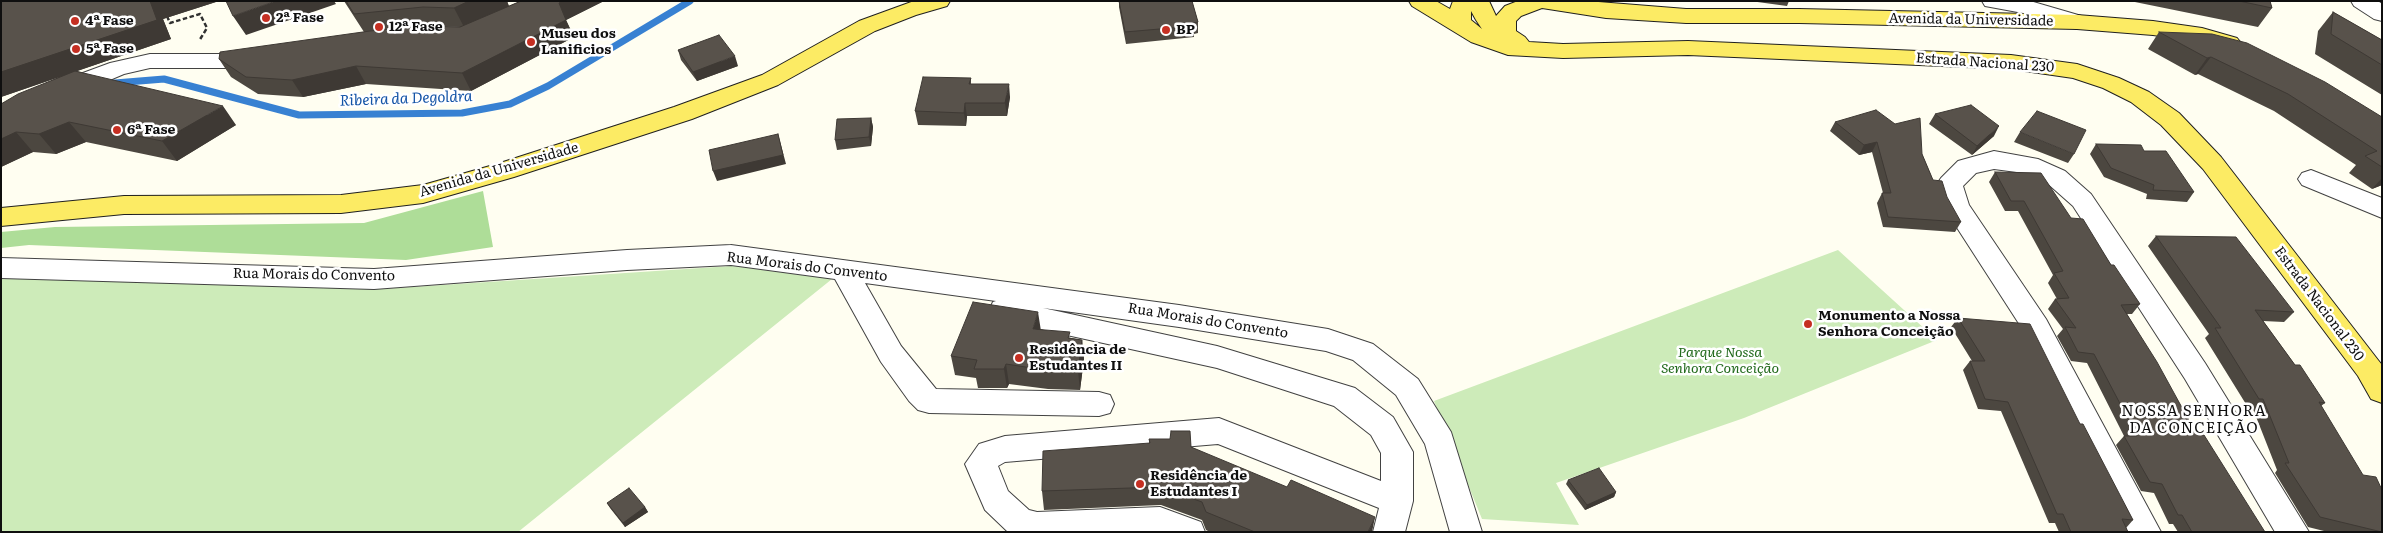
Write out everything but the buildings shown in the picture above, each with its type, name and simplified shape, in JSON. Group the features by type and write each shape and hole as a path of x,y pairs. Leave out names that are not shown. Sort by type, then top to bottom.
{"main road":[{"name":"Avenida da Universidade","path":"1,217 124,205 341,204 423,194 505,171 701,107 770,80 867,26 908,10 939,1"},
{"name":"Estrada Nacional 230","path":"1420,1 1493,44 1508,48 1534,50 1688,48 2011,62 2077,72 2111,83 2140,97 2170,119 2212,164 2368,368 2382,390"},
{"path":"1464,1 1459,14 1460,20 1466,28"},
{"name":"Estrada Nacional 230","path":"1478,1 1487,20 1504,34 1534,50"},
{"name":"Avenida da Universidade","path":"1540,1 1606,11 1686,16 1799,16 2077,22 2153,28 2202,35 2248,49"},
{"path":"1504,34 1505,20 1513,12 1540,1"}],"street":[{"path":"1993,1 2026,7 2077,22"},
{"path":"2362,1 2382,14"},
{"path":"1,118 80,82 118,68 150,61 242,61 281,54"},
{"path":"2145,532 2036,327 1956,206 1950,184 1968,167 1994,160 2029,165 2056,177 2082,200 2195,371 2293,532"},
{"path":"2311,180 2382,209"},
{"name":"Rua Morais do Convento","path":"1,268 374,279 618,261 731,255 1179,316 1328,340 1363,352 1407,387 1440,441 1466,532"},
{"path":"856,272 868,316 891,354 920,393 929,401 1099,404"},
{"path":"856,272 985,306 1217,357 1344,397 1382,426 1397,452 1397,501 1389,532"},
{"path":"1189,532 1160,522 1038,526 1020,522 996,500 981,464 990,453 1005,449 1219,431 1397,501"}],"path":[{"path":"164,9 170,24 200,14 204,21 207,28 188,60"}],"green space":[{"path":"483,191 493,247 406,260 29,245 1,248 1,232 55,227 364,223"},
{"name":"Parque Nossa Senhora Conceição","path":"1838,250 1937,340 1744,418 1556,483 1579,525 1482,519 1434,401"},
{"path":"732,266 832,279 518,532 1,532 1,278 381,289"}],"waterway":[{"name":"Ribeira da Degoldra","path":"115,83 164,79 299,115 462,113 510,104 548,86 690,1"}],"place":[{"name":"2ª Fase","path":"266,18"},
{"name":"4ª Fase","path":"75,21"},
{"name":"12ª Fase","path":"379,27"},
{"name":"BP","path":"1166,30"},
{"name":"Museu dos Lanificios","path":"531,42"},
{"name":"5ª Fase","path":"76,49"},
{"name":"6ª Fase","path":"117,130"},
{"name":"Monumento a Nossa Senhora Conceição","path":"1808,324"},
{"name":"Residência de Estudantes II","path":"1019,358"},
{"name":"Residência de Estudantes I","path":"1140,484"}],"district":[{"name":"NOSSA SENHORA DA CONCEIÇÃO","path":"2194,420"}]}
